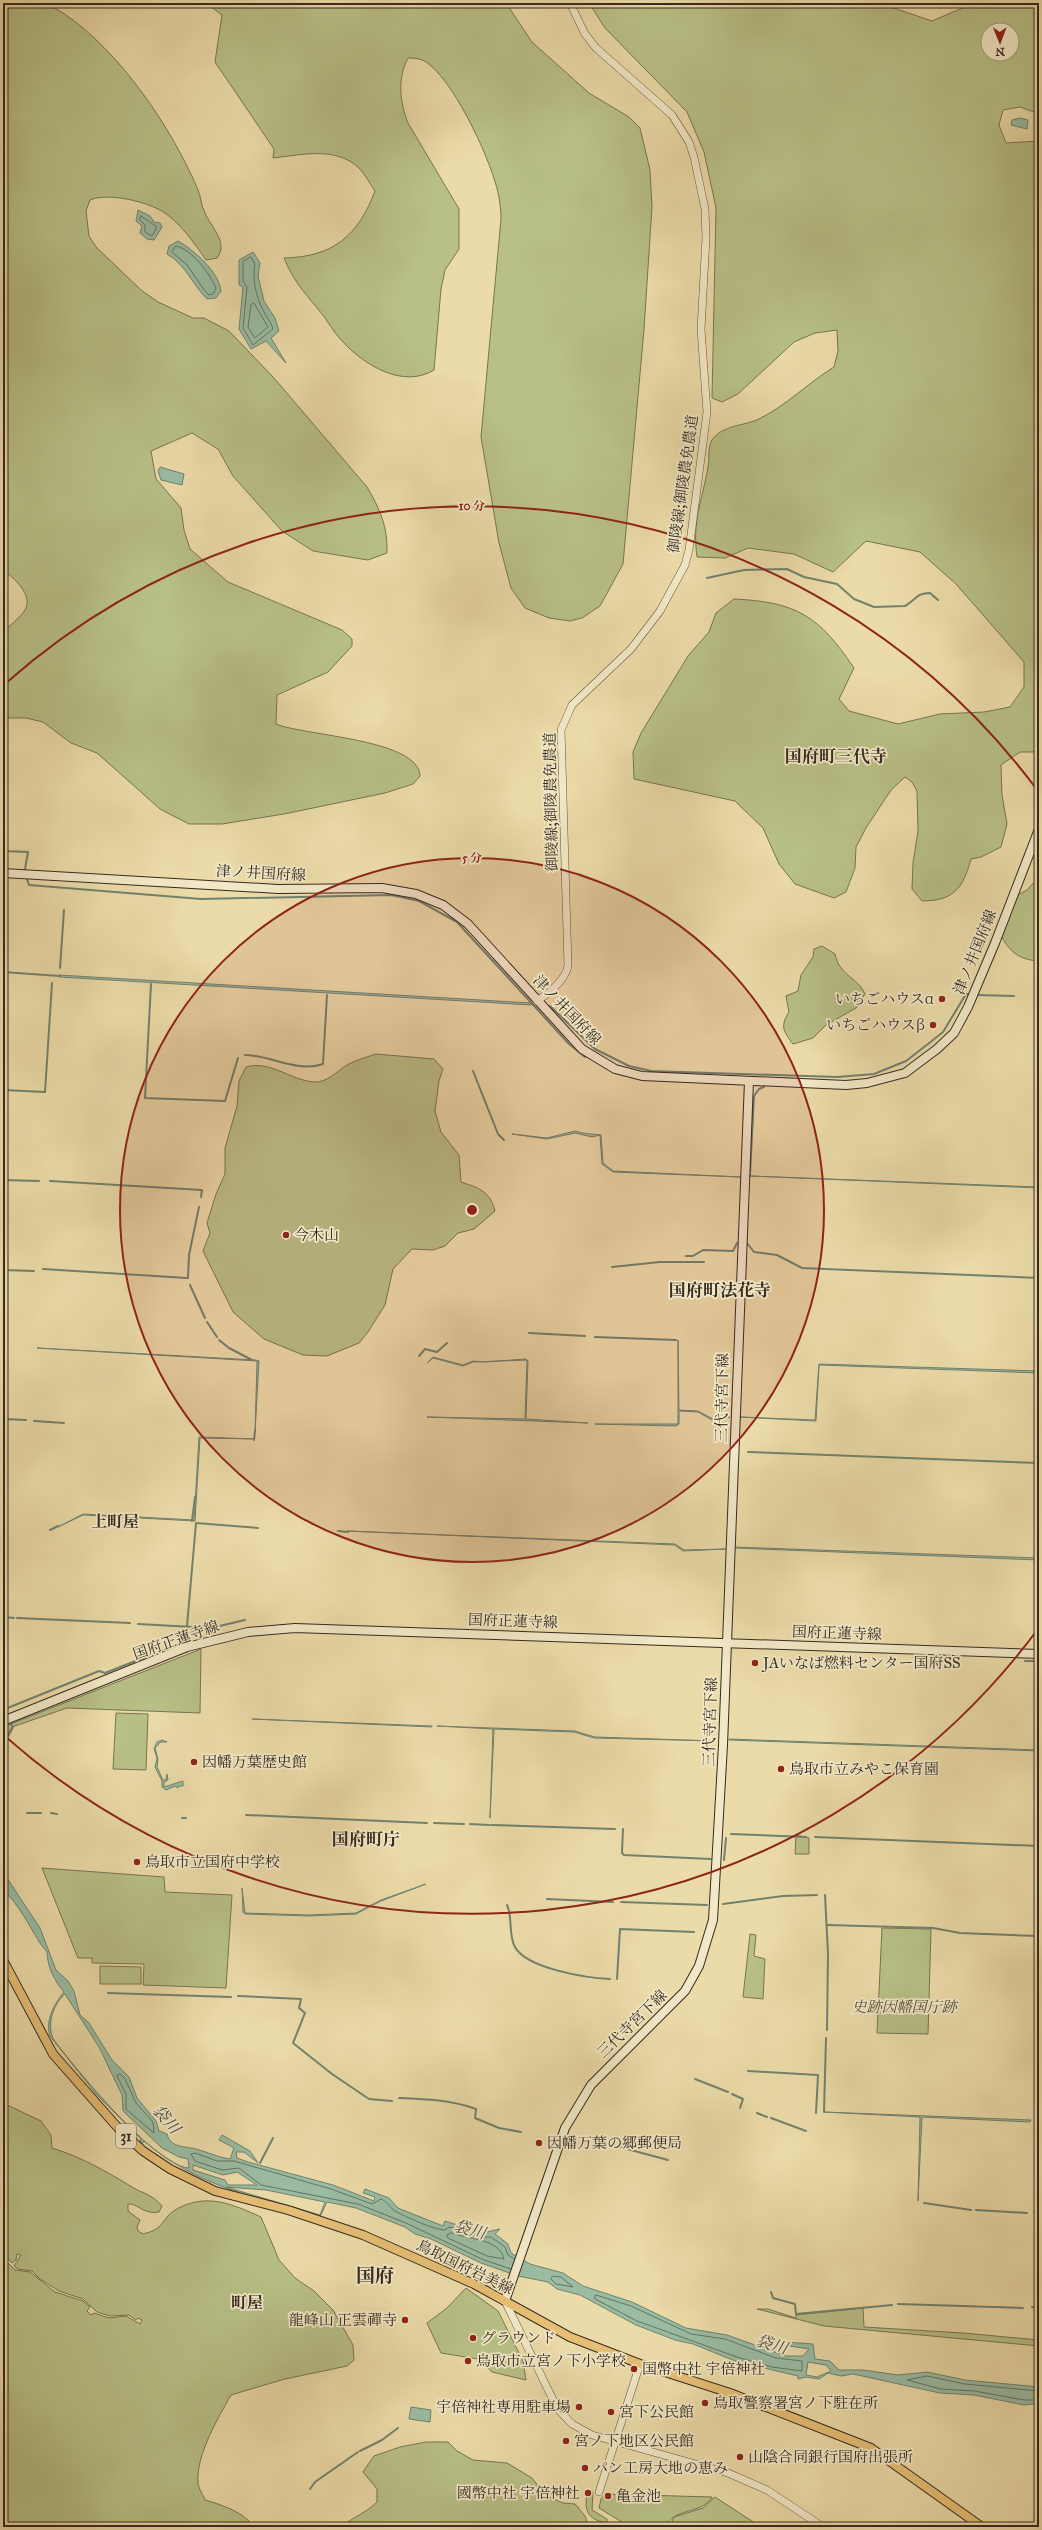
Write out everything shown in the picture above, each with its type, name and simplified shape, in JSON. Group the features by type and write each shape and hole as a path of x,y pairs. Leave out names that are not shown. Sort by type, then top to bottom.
{"main road":[{"name":"津ノ井国府線","path":"3,873 278,889 382,888 416,894 444,905 468,924 582,1049 615,1069 642,1076 846,1085 867,1083 905,1073 937,1050 954,1033 968,1007 1039,829"},
{"name":"三代寺宮下線","path":"504,2301 526,2236 536,2215 560,2140 582,2098 604,2069 685,1991 699,1966 707,1944 715,1909 749,1081"},
{"name":"国府正蓮寺線","path":"3,1721 187,1647 262,1630 338,1629 1039,1654"},
{"name":"鳥取国府岩美線","path":"3,1960 53,2054 119,2130 159,2163 184,2178 215,2190 288,2210 363,2235 468,2280 570,2337 640,2364 730,2393 871,2448 982,2527"}],"street":[{"name":"御陵線;御陵農免農道","path":"537,1001 547,995 566,974 568,943 561,730 572,705 631,649 660,611 685,565 689,550 707,412 701,329 706,238 705,209 689,142 672,115 596,48 585,34 570,3"},
{"path":"504,2301 546,2386 563,2416 584,2432 733,2475 767,2490 823,2527"},
{"path":"599,2492 640,2364"}],"green space":[{"path":"3,3 34,3 56,9 84,29 123,69 142,92 174,141 198,190 204,210 218,235 221,247 217,258 206,260 182,228 165,213 139,202 128,199 107,197 90,200 86,211 89,236 96,247 141,290 158,302 193,318 204,318 229,331 274,378 367,487 372,495 385,526 387,553 368,560 313,551 282,531 233,476 218,449 192,433 151,451 156,479 181,508 184,530 190,549 228,582 342,630 352,639 352,646 328,672 277,695 276,724 382,746 401,754 415,764 420,776 413,784 385,793 284,814 222,824 189,824 160,809 97,753 71,743 43,722 26,718 3,718 3,632 21,616 27,604 27,598 17,582 3,570"},
{"path":"206,3 506,3 532,42 589,93 629,117 640,128 650,170 652,207 644,329 623,564 600,606 582,618 570,621 549,618 525,608 511,588 499,543 481,437 501,211 495,183 482,147 451,90 425,61 408,58 402,74 401,82 405,115 408,123 459,209 459,249 445,270 441,289 434,370 422,375 410,377 397,376 373,366 351,350 342,341 299,285 284,258 301,257 316,253 330,248 342,241 352,232 360,220 375,191 359,168 350,161 340,157 329,154 306,154 273,158 274,149 215,62 222,15"},
{"path":"589,3 879,3 932,21 974,3 1039,3 1039,114 1020,107 1003,110 999,125 1006,143 1039,141 1039,747 1033,752 1020,752 1001,765 1002,795 1007,824 1001,847 981,857 971,859 964,878 956,891 942,899 922,901 912,889 913,863 918,831 917,791 912,782 905,777 891,790 866,828 856,847 855,868 846,892 834,898 795,884 779,864 763,828 735,801 634,779 633,752 641,733 688,656 709,632 716,613 734,599 756,601 790,608 817,624 841,650 854,668 839,699 849,711 898,724 940,714 984,712 1010,707 1024,687 1024,662 956,584 920,552 866,541 833,572 794,554 748,548 725,558 697,557 696,532 698,511 708,467 712,440 721,431 759,419 788,401 834,367 838,351 837,330 815,333 794,342 738,394 722,402 712,398 716,208 704,152 687,112 605,28"},
{"path":"1039,877 1039,961 1026,959 1015,953 1007,945 1000,933 1016,896 1027,890"},
{"path":"822,946 835,954 837,962 845,972 858,983 865,994 856,1008 826,1025 813,1038 793,1044 784,1028 784,1021 789,1012 786,996 798,991 801,975 813,957 814,949"},
{"path":"376,1054 434,1059 443,1069 439,1081 435,1111 441,1132 459,1155 461,1182 483,1191 493,1204 495,1211 474,1229 458,1233 445,1246 433,1250 412,1249 393,1269 385,1305 368,1332 359,1343 327,1356 303,1355 264,1339 233,1312 203,1251 210,1233 207,1223 216,1194 225,1174 225,1148 237,1106 239,1081 246,1067 263,1066 297,1078 319,1082 328,1079 350,1063"},
{"path":"201,1649 200,1713 67,1708 12,1727 3,1743 3,1727"},
{"path":"116,1713 148,1714 146,1770 113,1769"},
{"path":"796,1835 809,1838 809,1854 795,1854"},
{"path":"42,1868 164,1877 165,1892 232,1895 226,1988 143,1985 144,1964 92,1963 92,1958 78,1958"},
{"name":"史跡因幡国庁跡","path":"882,1928 931,1929 928,2034 877,2033"},
{"path":"750,1934 756,1935 754,1956 765,1959 763,1999 743,1997"},
{"path":"100,1966 141,1967 141,1984 100,1984"},
{"path":"3,2103 41,2121 51,2135 52,2148 113,2175 159,2202 162,2206 159,2212 145,2211 135,2205 128,2204 128,2211 140,2220 137,2227 138,2231 143,2234 159,2227 175,2210 197,2202 208,2201 229,2204 261,2217 279,2260 295,2278 314,2291 333,2310 353,2345 354,2360 347,2366 285,2379 231,2395 214,2426 204,2449 198,2471 198,2484 205,2500 239,2513 254,2527 3,2527 3,2258 15,2270 30,2272 55,2292 83,2301 90,2307 87,2311 91,2315 94,2313 109,2318 126,2316 140,2324 142,2320 138,2318 136,2320 129,2315 110,2316 97,2312 83,2299 59,2291 40,2279 32,2271 18,2269 14,2266 21,2255 17,2254 16,2260 12,2263 3,2254"},
{"name":"グラウンド","path":"466,2288 498,2311 523,2361 526,2380 492,2372 478,2359 441,2353 427,2323 447,2308"},
{"path":"863,2308 864,2327 963,2333 1039,2340 1039,2346 824,2326 757,2309 768,2309 796,2318 796,2315"},
{"path":"426,2442 448,2442 457,2451 473,2460 507,2463 532,2478 545,2495 563,2503 575,2504 585,2516 589,2527 341,2527 377,2502 377,2489 363,2472 374,2456 400,2447"},
{"path":"588,2490 593,2492 592,2510 607,2519 607,2523 600,2522 588,2512 586,2503"},
{"path":"605,2494 712,2498 701,2507 675,2516 665,2527 630,2527 599,2508 601,2499"},
{"path":"715,2497 761,2527 670,2525 674,2517 703,2508"}],"water":[{"path":"1020,118 1028,120 1027,129 1011,125 1012,120"},
{"path":"138,210 150,216 154,222 160,223 162,227 154,240 147,239 140,233 142,226 136,221"},
{"path":"178,241 205,262 216,276 221,291 216,298 207,299 184,269 174,258 167,254 169,246"},
{"path":"253,252 260,263 258,276 264,301 275,318 279,331 271,338 286,363 266,341 251,349 239,329 243,287 239,285 239,260"},
{"path":"160,467 184,474 182,485 161,480 158,471"},
{"path":"59,975 531,1003 531,1005 59,977"},
{"path":"575,1131 601,1135 603,1163 613,1171 741,1177 613,1172 602,1164 600,1135 592,1137 575,1133 547,1139 512,1134 547,1138"},
{"path":"750,1176 1039,1187 1039,1188"},
{"path":"678,1340 679,1410 698,1411 713,1419 730,1417 712,1420 698,1412 679,1411 679,1424 676,1426 595,1424 678,1424"},
{"path":"37,1348 259,1361 255,1433 257,1361"},
{"path":"433,1357 463,1365 473,1361 481,1362 473,1362 463,1366 433,1358 427,1363"},
{"path":"526,1359 527,1360 496,1361"},
{"path":"527,1360 526,1419 588,1423 427,1417 525,1419"},
{"path":"819,1364 1039,1371 1039,1373 819,1365 816,1421 740,1417 815,1420"},
{"path":"199,1437 255,1439 200,1438 195,1521 83,1515 58,1527 83,1514 194,1520"},
{"path":"347,1531 675,1544 684,1550 726,1549 683,1551 675,1545"},
{"path":"734,1548 1039,1558 1039,1560"},
{"path":"252,1719 432,1726 432,1727"},
{"path":"437,1726 575,1731 595,1737 716,1741 594,1738 574,1732 494,1729 490,1818 493,1729"},
{"path":"162,1740 167,1742 161,1742 155,1748 158,1759 157,1767 163,1780 166,1780 167,1774 168,1780 164,1782 164,1787 183,1781 183,1786 179,1786 178,1788 175,1786 166,1790 162,1787 162,1781 155,1767 157,1758 154,1749 157,1742"},
{"path":"729,1740 1039,1750 1039,1751"},
{"path":"3,1867 7,1878 40,1928 56,1970 68,1981 74,1991 80,2015 89,2023 112,2060 129,2077 137,2098 156,2121 159,2131 167,2134 171,2142 178,2146 196,2149 230,2159 234,2148 219,2140 222,2135 250,2151 258,2163 244,2152 236,2152 237,2158 248,2162 333,2185 374,2201 375,2197 363,2193 365,2189 389,2198 398,2208 443,2226 445,2221 482,2233 500,2229 495,2234 508,2244 511,2253 530,2264 563,2273 583,2286 632,2302 686,2328 727,2335 786,2356 803,2356 809,2349 790,2346 785,2342 813,2344 815,2359 830,2361 839,2370 863,2370 898,2375 927,2372 965,2380 1039,2387 1039,2408 1034,2404 1024,2405 974,2395 940,2393 853,2374 841,2376 828,2373 819,2379 806,2377 798,2379 798,2376 735,2361 693,2344 675,2340 636,2325 580,2295 557,2289 548,2282 518,2276 481,2263 431,2239 415,2234 405,2227 356,2208 327,2202 320,2217 228,2189 185,2169 176,2164 189,2168 188,2159 179,2157 162,2148 123,2111 122,2095 99,2047 65,1994 57,2003 52,2016 51,2028 54,2040 79,2072 117,2114 152,2147 144,2141 142,2144 140,2141 141,2139 96,2094 50,2036 49,2024 51,2013 57,2002 64,1992 52,1974 46,1950 19,1909 3,1890","holes":["193,2165 223,2175 237,2172 257,2185 228,2185 225,2180 193,2170","226,2187 266,2190 325,2202 320,2215","808,2362 826,2365 831,2371 817,2377 806,2375"]},
{"path":"426,1884 381,1901 356,1914 309,1916 245,1914 243,1912 242,1888 245,1913 309,1915 356,1913 381,1900"},
{"path":"824,2112 1031,2120 1030,2122 922,2117 918,2201 920,2117"},
{"path":"411,2407 431,2410 430,2422 409,2419"}],"waterway":[{"path":"707,578 744,570 787,569 804,577 837,584 854,599 874,607 905,606 925,593 930,593 938,600"},
{"path":"3,851 28,852 25,869"},
{"path":"27,879 29,885 201,899 391,895 419,901 457,922 569,1044 585,1057"},
{"path":"60,968 64,910"},
{"path":"3,972 60,976"},
{"path":"3,1090 45,1092 52,983"},
{"path":"151,984 145,1098 225,1101 238,1058"},
{"path":"550,1006 595,1049 629,1066 651,1071 837,1077 874,1074 906,1061 943,1032 966,994 969,994"},
{"path":"245,1055 294,1065 313,1066 323,1064 327,995"},
{"path":"977,995 1014,996"},
{"path":"473,1071 498,1134 504,1140"},
{"path":"750,1175 754,1096 759,1089 764,1087"},
{"path":"3,1180 39,1181"},
{"path":"50,1181 202,1190 201,1197"},
{"path":"188,1278 189,1255 199,1207"},
{"path":"686,1256 693,1256 703,1250 733,1251 737,1243"},
{"path":"747,1243 754,1252 777,1255 802,1268 1039,1278"},
{"path":"612,1267 660,1262 704,1262"},
{"path":"43,1269 187,1278"},
{"path":"3,1270 34,1271"},
{"path":"190,1285 205,1318"},
{"path":"207,1322 217,1337"},
{"path":"529,1333 585,1336"},
{"path":"595,1337 676,1340"},
{"path":"219,1340 229,1348 252,1360"},
{"path":"419,1356 425,1349 437,1352 447,1343"},
{"path":"3,1419 26,1420"},
{"path":"34,1421 64,1423"},
{"path":"254,1440 255,1431"},
{"path":"748,1452 1039,1463"},
{"path":"192,1521 195,1497"},
{"path":"187,1626 196,1523 258,1528"},
{"path":"50,1530 58,1526"},
{"path":"338,1531 348,1532"},
{"path":"3,1617 14,1618"},
{"path":"17,1618 130,1623"},
{"path":"138,1624 211,1628 245,1620"},
{"path":"7,1713 5,1709 99,1671 105,1673 186,1641 187,1634"},
{"path":"1025,1661 1039,1661"},
{"path":"3,1746 13,1727 11,1724"},
{"path":"3,1746 7,1754"},
{"path":"27,1813 41,1813"},
{"path":"51,1813 57,1814"},
{"path":"246,1815 427,1823"},
{"path":"434,1823 464,1824"},
{"path":"470,1824 489,1825"},
{"path":"491,1825 615,1829"},
{"path":"623,1829 622,1853 624,1855 711,1859"},
{"path":"731,1834 806,1837"},
{"path":"815,1837 1039,1846"},
{"path":"724,1860 726,1838"},
{"path":"723,1904 783,1896 817,1895"},
{"path":"825,1895 828,1954 827,2030"},
{"path":"547,1899 613,1902"},
{"path":"621,1902 707,1905"},
{"path":"507,1905 510,1915 513,1942 515,1947 522,1955 545,1967 559,1971 588,1977 610,1979"},
{"path":"827,1925 933,1928 960,1933 1038,1936"},
{"path":"617,1979 620,1929 694,1932"},
{"path":"108,1993 231,1997"},
{"path":"238,1996 301,1999 299,2008 305,2013 293,2043 332,2074 369,2099 392,2101"},
{"path":"824,2112 826,2038"},
{"path":"748,2071 818,2075 816,2113"},
{"path":"695,2079 728,2092"},
{"path":"732,2094 743,2099 740,2108"},
{"path":"399,2098 438,2100 467,2106 476,2109 475,2118 499,2128 521,2132"},
{"path":"757,2113 767,2117"},
{"path":"771,2118 806,2131"},
{"path":"260,2163 273,2138"},
{"path":"595,2142 605,2143 668,2160"},
{"path":"924,2203 971,2210"},
{"path":"976,2210 1027,2213"},
{"path":"1034,2212 1039,2212"},
{"path":"771,2292 773,2298 795,2304 796,2314 892,2305"},
{"path":"898,2304 1023,2308"},
{"path":"1032,2307 1039,2308"},
{"path":"360,2451 382,2440 398,2428"},
{"path":"310,2489 315,2482 358,2452"},
{"path":"983,2523 1005,2527"}],"place":[{"name":"いちごハウスα","path":"942,999"},
{"name":"いちごハウスβ","path":"933,1025"},
{"name":"今木山","path":"286,1235"},
{"name":"JAいなば燃料センター国府SS","path":"755,1663"},
{"name":"因幡万葉歴史館","path":"194,1762"},
{"name":"鳥取市立みやこ保育園","path":"781,1769"},
{"name":"鳥取市立国府中学校","path":"137,1862"},
{"name":"因幡万葉の郷郵便局","path":"539,2143"},
{"name":"龍峰山 正雲禪寺","path":"405,2320"},
{"name":"グラウンド","path":"473,2338"},
{"name":"鳥取市立宮ノ下小学校","path":"468,2361"},
{"name":"国幣中社 宇倍神社","path":"634,2369"},
{"name":"鳥取警察署宮ノ下駐在所","path":"705,2403"},
{"name":"宇倍神社専用駐車場","path":"579,2407"},
{"name":"宮下公民館","path":"611,2412"},
{"name":"宮ノ下地区公民館","path":"566,2441"},
{"name":"山陰合同銀行国府出張所","path":"740,2457"},
{"name":"パン工房大地の恵み","path":"585,2468"},
{"name":"國幣中社 宇倍神社","path":"588,2493"},
{"name":"亀金池","path":"608,2496"}],"district":[{"name":"国府町三代寺","path":"836,756"},
{"name":"国府町法花寺","path":"720,1290"},
{"name":"上町屋","path":"115,1521"},
{"name":"国府町庁","path":"366,1839"},
{"name":"国府","path":"375,2275"},
{"name":"町屋","path":"247,2302"}],"water label":[{"name":"袋川","path":"167,2119"},
{"name":"袋川","path":"470,2229"},
{"name":"袋川","path":"772,2344"}]}
